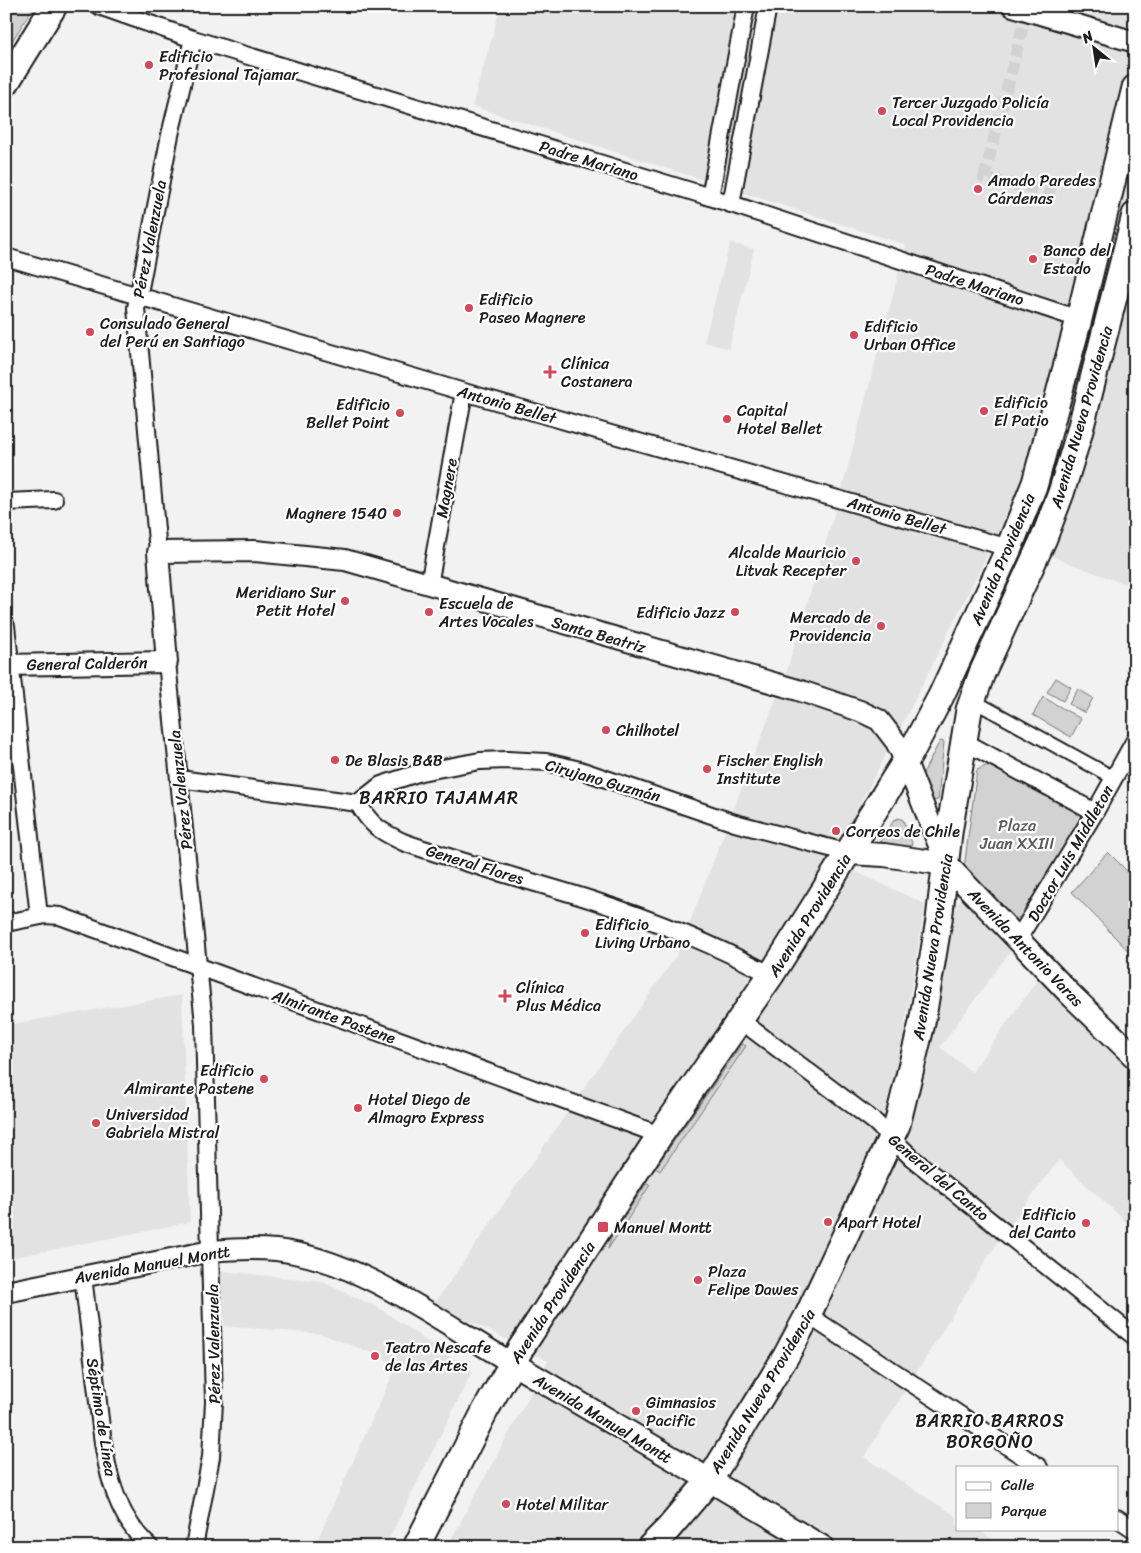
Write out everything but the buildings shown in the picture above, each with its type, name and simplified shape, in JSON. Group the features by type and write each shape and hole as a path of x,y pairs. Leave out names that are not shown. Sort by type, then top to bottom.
{"main road":[{"path":"6,83 54,6"},
{"name":"Avenida Providencia","path":"416,1547 512,1363 660,1135 771,975 906,762 941,696 1009,548 1041,464 1135,88"},
{"name":"Avenida Nueva Providencia","path":"650,1547 680,1516 708,1481 781,1364 808,1315 892,1139 922,1023 963,741 972,700 982,672 1044,538 1061,493 1079,434 1135,215"},
{"path":"849,853 884,855 946,864"},
{"name":"Avenida Antonio Varas","path":"946,864 1135,1057"},
{"name":"Avenida Manuel Montt","path":"512,1363 822,1547"}],"street":[{"name":"Padre Mariano","path":"99,6 193,39 710,197 1078,319"},
{"path":"710,197 746,6"},
{"path":"731,204 768,6"},
{"path":"1013,6 1135,42"},
{"name":"Pérez Valenzuela","path":"193,39 170,135 137,295 136,321 167,662 204,1024 214,1377 213,1435 207,1484 194,1547"},
{"name":"Antonio Bellet","path":"6,257 464,392 1009,548"},
{"name":"Magnere","path":"429,585 464,392"},
{"path":"6,502 54,500"},
{"name":"Santa Beatriz","path":"158,552 255,551 328,557 788,688 873,716 884,725 906,762 946,864"},
{"path":"6,626 8,664 39,916"},
{"name":"General Calderón","path":"8,664 167,662"},
{"path":"972,700 1114,778"},
{"name":"Doctor Luis Middleton","path":"1018,939 1095,812 1135,740"},
{"path":"963,741 1095,812"},
{"name":"Cirujano Guzmán","path":"358,803 381,785 421,772 480,761 546,762 599,776 735,823 849,853"},
{"path":"179,779 358,803"},
{"name":"General Flores","path":"358,803 369,822 382,832 403,842 592,900 682,932 730,952 771,975"},
{"name":"Almirante Pastene","path":"6,923 39,916 60,916 660,1135"},
{"name":"General del Canto","path":"740,1020 876,1122 912,1158 1135,1337"},
{"name":"Avenida Manuel Montt","path":"6,1292 211,1251 277,1250 332,1263 402,1298 512,1363"},
{"name":"Séptimo de Línea","path":"82,1276 108,1466 123,1511 138,1535 150,1547"},
{"path":"808,1315 1037,1466"}],"shaded area":[{"path":"501,6 1135,6 1135,588 997,536 903,723 830,860 925,904 903,1037 885,1110 876,1137 1000,1238 864,1457 956,1516 956,1530 978,1530 1004,1547 447,1547 548,1361 435,1303 678,953 786,673 843,485 906,245 472,106"},
{"path":"730,243 754,249 729,349 704,342"},
{"path":"961,899 1012,949 940,1047 972,1072 1040,976 1135,1070 1135,1230 1059,1160 1008,1228 934,1168 906,1141 932,1044 954,908"},
{"name":"Universidad Gabriela Mistral","path":"182,995 190,1222 6,1259 6,1025"},
{"path":"220,1271 320,1281 379,1308 472,1372 385,1547 314,1547 397,1365 372,1353 321,1334 224,1326"}],"green space":[{"path":"6,6 34,6 6,51"},
{"path":"1056,678 1071,687 1063,701 1047,692"},
{"path":"1078,689 1093,698 1085,713 1069,704"},
{"path":"1043,697 1081,719 1071,737 1033,715"},
{"path":"940,741 944,742 938,800 931,800 926,795 919,781"},
{"name":"Plaza Juan XXIII","path":"988,765 1076,812 1081,821 1024,915 1011,921 964,868 977,770"},
{"path":"899,818 903,820 912,843 910,849 884,847 880,843 894,820"},
{"path":"1108,852 1135,879 1135,958 1072,892"},
{"path":"742,1044 746,1046 660,1171 655,1168"},
{"path":"646,1184 650,1185 608,1249 611,1237"}],"tunnel":[{"path":"1027,10 984,178 1061,195"}],"place":[{"name":"Edificio Profesional Tajamar","path":"149,65"},
{"name":"Tercer Juzgado Policía Local Providencia","path":"882,111"},
{"name":"Amado Paredes Cárdenas","path":"978,189"},
{"name":"Banco del Estado","path":"1033,259"},
{"name":"Edificio Paseo Magnere","path":"469,308"},
{"name":"Consulado General del Perú en Santiago","path":"90,332"},
{"name":"Edificio Urban Office","path":"854,335"},
{"name":"Clínica Costanera","path":"550,372"},
{"name":"Edificio El Patio","path":"984,411"},
{"name":"Edificio Bellet Point","path":"400,413"},
{"name":"Capital Hotel Bellet","path":"727,419"},
{"name":"Magnere 1540","path":"397,513"},
{"name":"Alcalde Mauricio Litvak Recepter","path":"856,561"},
{"name":"Meridiano Sur Petit Hotel","path":"345,601"},
{"name":"Escuela de Artes Vocales","path":"429,612"},
{"name":"Edificio Jazz","path":"735,612"},
{"name":"Mercado de Providencia","path":"881,626"},
{"name":"Chilhotel","path":"606,730"},
{"name":"De Blasis B&B","path":"335,760"},
{"name":"Fischer English Institute","path":"707,769"},
{"name":"Correos de Chile","path":"836,831"},
{"name":"Edificio Living Urbano","path":"585,933"},
{"name":"Clínica Plus Médica","path":"505,996"},
{"name":"Edificio Almirante Pastene","path":"264,1079"},
{"name":"Hotel Diego de Almagro Express","path":"358,1108"},
{"name":"Universidad Gabriela Mistral","path":"96,1123"},
{"name":"Apart Hotel","path":"828,1222"},
{"name":"Edificio del Canto","path":"1086,1223"},
{"name":"Manuel Montt","path":"603,1227"},
{"name":"Plaza Felipe Dawes","path":"698,1280"},
{"name":"Teatro Nescafe de las Artes","path":"375,1356"},
{"name":"Gimnasios Pacific","path":"636,1411"},
{"name":"Hotel Militar","path":"506,1504"}],"district":[{"name":"BARRIO TAJAMAR","path":"439,798"},
{"name":"BARRIO BARROS BORGOÑO","path":"990,1431"}]}
